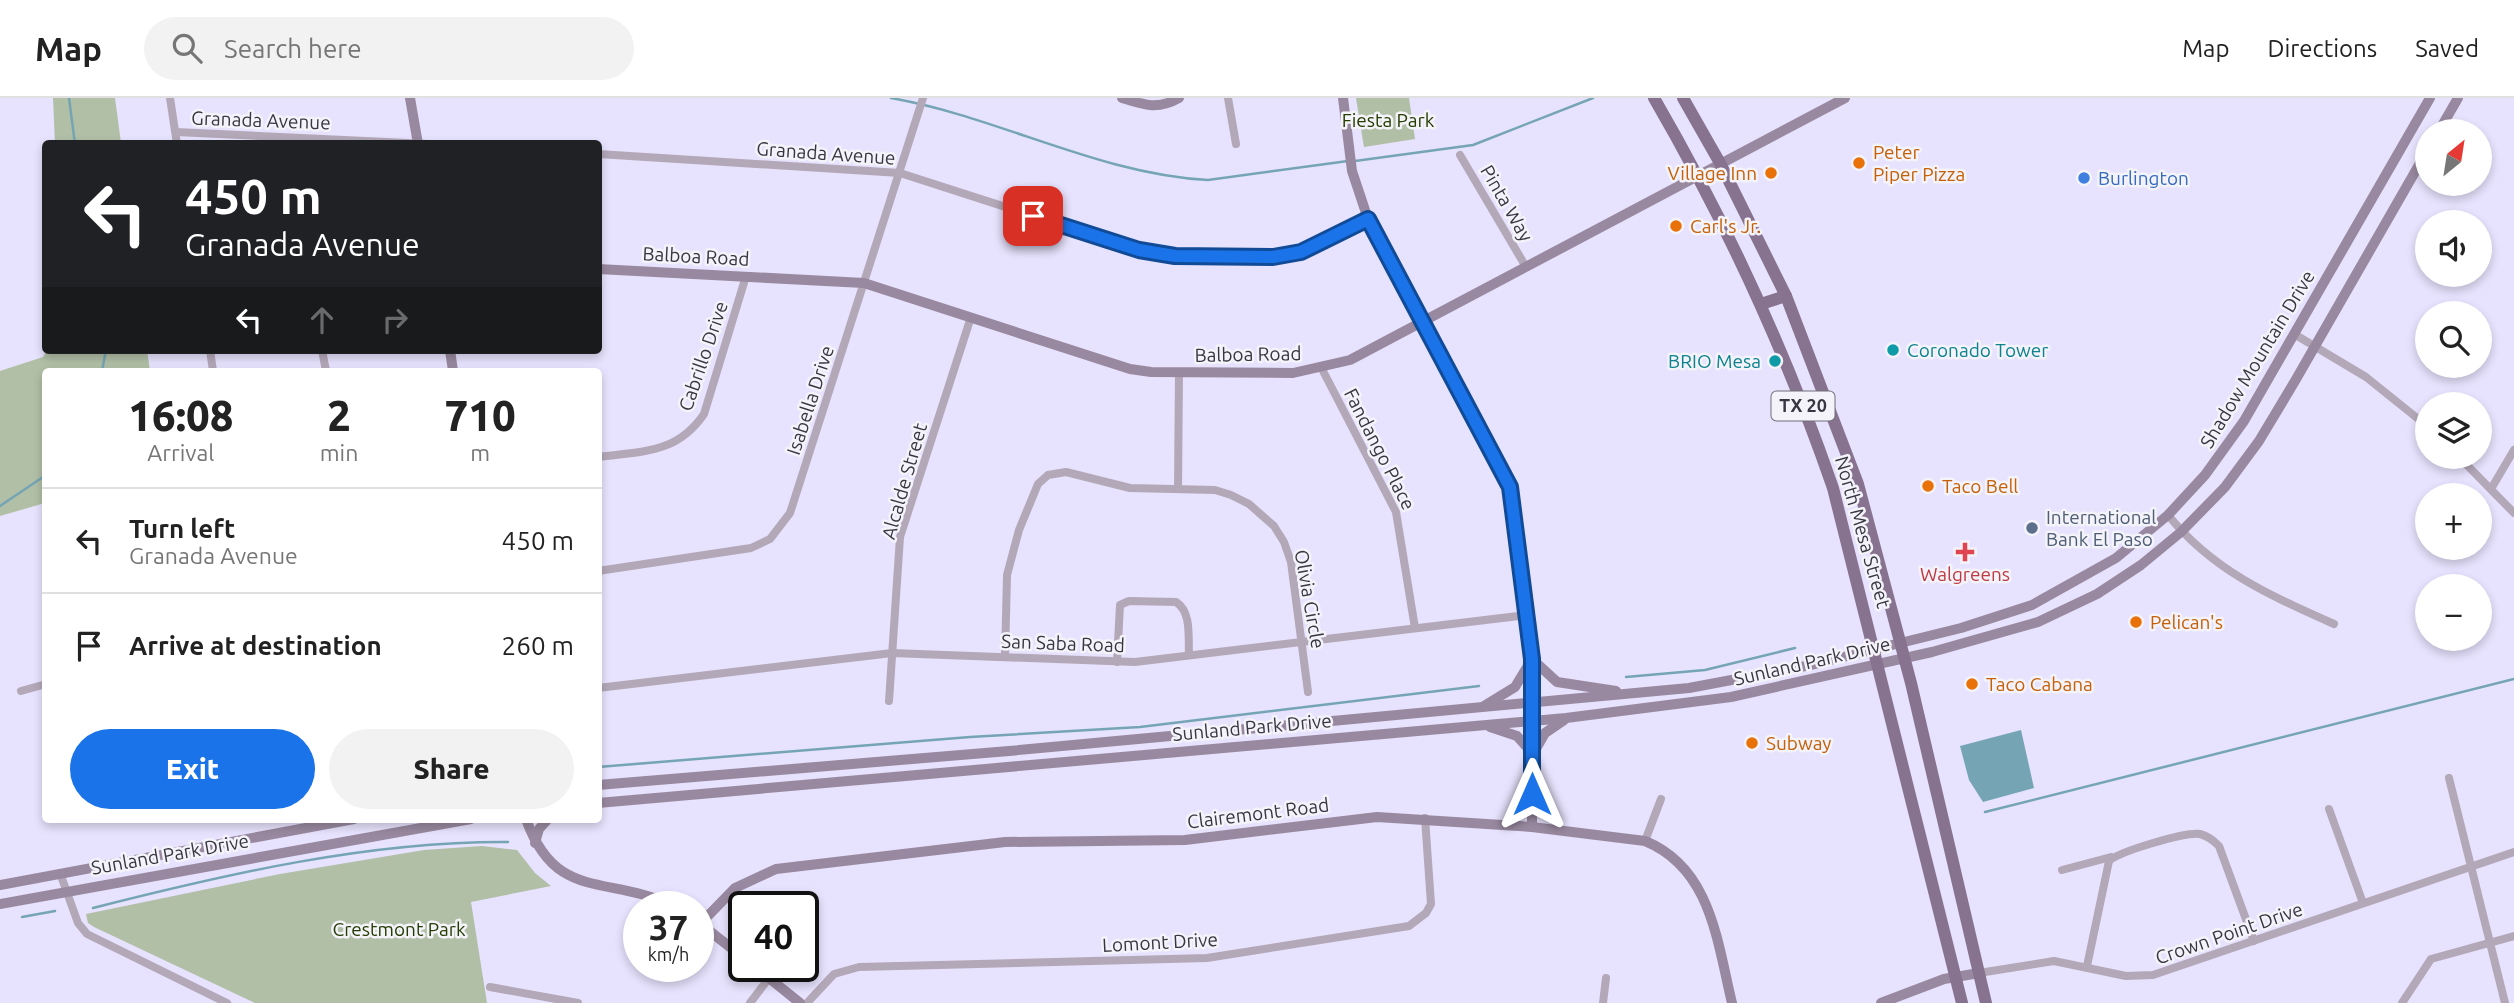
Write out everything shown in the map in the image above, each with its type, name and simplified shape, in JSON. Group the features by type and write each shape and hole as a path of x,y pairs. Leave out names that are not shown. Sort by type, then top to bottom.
{"main road":[{"path":"410,98 417,140"},
{"path":"1122,98 1150,107 1163,106 1179,98"},
{"path":"1343,98 1352,166 1368,219 1510,487 1532,659 1532,827"},
{"name":"North Mesa Street","path":"1654,98 1699,174 1761,304 1810,422 1833,488 1962,1003"},
{"name":"North Mesa Street","path":"1683,98 1720,163 1786,296 1858,484 1905,658 1986,1003"},
{"name":"Balboa Road","path":"602,269 864,284 1129,369 1274,374 1322,369 1350,360 1845,98"},
{"name":"Shadow Mountain Drive","path":"1900,643 1997,618 2061,592 2116,558 2168,515 2196,487 2225,449 2431,98"},
{"path":"2446,119 2458,98"},
{"path":"1905,658 2013,630 2071,607 2130,573 2181,532 2245,462 2415,172"},
{"path":"2371,201 2392,213"},
{"path":"1761,304 1786,296"},
{"path":"1833,488 1858,484"},
{"path":"2061,592 2071,607"},
{"name":"Sunland Park Drive","path":"602,785 1009,751 1631,694 1728,682 1900,643"},
{"name":"Sunland Park Drive","path":"602,803 1566,718 1731,697 1905,658"},
{"path":"1532,659 1557,682 1631,694"},
{"path":"1478,708 1515,687 1532,659"},
{"path":"1728,682 1731,697"},
{"path":"1533,754 1545,733 1566,718"},
{"path":"1483,724 1517,736 1533,754"},
{"name":"Clairemont Road","path":"714,908 735,888 776,869 1005,842 1185,840 1377,817 1532,827 1645,841 1671,855 1702,891 1732,1003"},
{"name":"Sunland Park Drive","path":"0,886 332,823"},
{"name":"Sunland Park Drive","path":"0,904 65,890 448,823"},
{"path":"528,823 535,843 554,867 580,880 629,891"},
{"path":"535,843 539,829 544,823"},
{"path":"714,933 728,945"},
{"path":"1881,1003 1955,977 1979,973"},
{"path":"774,982 800,1003"}],"street":[{"path":"170,98 177,140"},
{"path":"1228,98 1236,144"},
{"name":"Isabella Drive","path":"602,570 751,548 770,539 790,513 923,99"},
{"name":"Granada Avenue","path":"176,132 352,140"},
{"name":"Granada Avenue","path":"602,154 900,173 1139,250 1175,256 1273,257 1301,252 1368,219"},
{"name":"Pinta Way","path":"1460,155 1526,267"},
{"name":"Cabrillo Drive","path":"602,456 669,447 692,431 704,414 746,276"},
{"name":"Alcalde Street","path":"889,701 900,537 971,317"},
{"path":"2294,334 2365,377 2415,417"},
{"name":"Fandango Place","path":"1322,369 1396,512 1415,628"},
{"path":"1178,372 1178,489"},
{"path":"2492,487 2514,450"},
{"path":"2471,469 2485,483"},
{"name":"Olivia Circle","path":"1005,657 1007,575 1019,530 1038,484 1048,475 1066,472 1130,488 1215,490 1249,504 1274,526 1291,562 1308,692"},
{"path":"2492,490 2514,513"},
{"path":"2168,515 2197,548 2241,580 2334,624"},
{"path":"1117,662 1118,614 1121,605 1129,601 1176,602 1183,606 1186,613 1189,655"},
{"name":"San Saba Road","path":"602,688 892,653 1117,662 1527,615"},
{"path":"21,691 42,685"},
{"path":"2449,778 2505,1003"},
{"path":"1645,841 1661,799"},
{"path":"2329,809 2362,903"},
{"name":"Lomont Drive","path":"807,1003 834,974 859,967 1207,958 1409,926 1426,913 1431,904 1425,818"},
{"path":"2062,870 2193,835 2210,838 2218,846 2254,942"},
{"name":"Crown Point Drive","path":"1979,973 2054,961 2126,976 2153,975 2514,852"},
{"path":"2087,966 2106,867 2114,856"},
{"path":"60,873 78,923 87,934 221,1002"},
{"path":"2402,1003 2431,959 2514,936"},
{"path":"1603,1003 1606,978"},
{"path":"750,1003 766,982"},
{"path":"490,987 578,1003"}],"green space":[{"path":"53,98 115,98 121,140 55,140"},
{"name":"Fiesta Park","path":"1356,98 1409,98 1415,139 1364,147"},
{"path":"45,354 148,354 150,368 42,368 42,504 0,516 0,371 43,357"},
{"name":"Crestmont Park","path":"482,846 517,850 535,873 551,886 471,902 487,1003 255,1003 94,927 88,923 86,914 280,874 424,850"}],"water":[{"path":"2021,730 2034,788 1983,802 1969,780 1960,746"}],"waterway":[{"path":"69,98 74,140"},
{"path":"891,98 971,118 1088,156 1167,176 1208,180 1348,161"},
{"path":"1355,161 1473,145 1593,98"},
{"path":"103,368 105,354"},
{"path":"0,506 42,478"},
{"path":"1626,677 1705,670 1795,648"},
{"path":"1985,812 2514,679"},
{"path":"602,767 970,737 1140,727 1479,686"},
{"path":"93,908 195,883 351,853 456,843 508,842"},
{"path":"22,917 55,911"}],"place":[{"name":"Peter Piper Pizza","path":"1859,163"},
{"name":"Village Inn","path":"1771,173"},
{"name":"Burlington","path":"2084,178"},
{"name":"Carl's Jr.","path":"1676,226"},
{"name":"Coronado Tower","path":"1893,350"},
{"name":"BRIO Mesa","path":"1775,361"},
{"name":"Taco Bell","path":"1928,486"},
{"name":"International Bank El Paso","path":"2032,528"},
{"name":"Walgreens","path":"1965,552"},
{"name":"Pelican's","path":"2136,622"},
{"name":"Taco Cabana","path":"1972,684"},
{"name":"Subway","path":"1752,743"}],"route":[{"path":"1033,216 1139,250 1175,256 1273,257 1301,252 1368,219 1510,487 1532,659 1532,794"}]}
